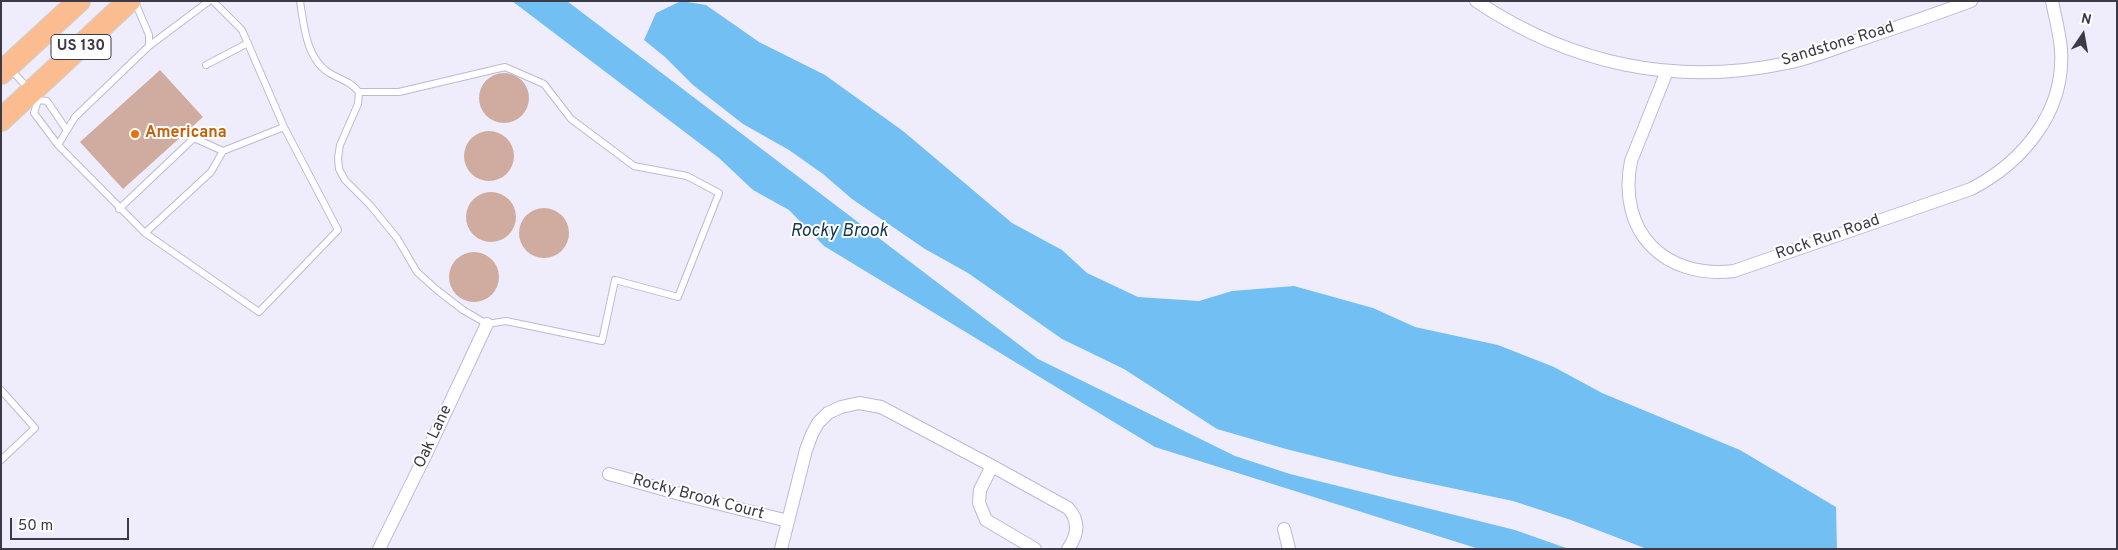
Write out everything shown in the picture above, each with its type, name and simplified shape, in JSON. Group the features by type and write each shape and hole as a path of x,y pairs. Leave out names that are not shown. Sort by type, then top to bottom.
{"highway":[{"name":"US 130","path":"3,67 79,1"},
{"name":"US 130","path":"1,120 35,96 130,1"}],"street":[{"name":"Sandstone Road","path":"1476,1 1528,32 1576,52 1609,62 1668,71 1733,71 1788,63 1971,1"},
{"name":"Rock Run Road","path":"1668,71 1631,162 1628,177 1628,197 1632,213 1647,241 1662,256 1678,265 1697,271 1716,273 1734,271 1971,189 1989,180 2010,165 2028,147 2042,126 2053,102 2059,77 2061,52 2052,1"},
{"name":"Oak Lane","path":"379,549 487,324"},
{"path":"781,549 806,450 812,434 818,423 828,413 841,407 858,403 881,407 1068,508 1074,515 1077,523 1076,532 1068,549"},
{"path":"992,466 980,490 979,503 986,520 1035,549"},
{"name":"Rocky Brook Court","path":"609,474 788,521"},
{"path":"1284,529 1289,549"}],"lane":[{"path":"134,1 149,35 150,46"},
{"path":"35,96 34,113 58,145 119,209 146,233 259,312 338,230 284,127 242,30 211,1 150,46 75,117 58,145"},
{"path":"300,1 305,33 317,62 329,73 353,85 360,92 399,92 505,67 544,84 571,119 634,166 687,176 718,193 678,296 615,280 602,341 506,321 487,324 456,305 418,272 397,238 370,205 345,180 339,169 340,145 358,104 360,92"},
{"path":"206,65 248,43"},
{"path":"3,67 35,96 47,101 66,129"},
{"path":"146,233 211,172 223,151 284,127"},
{"path":"119,209 194,138 223,151"},
{"path":"1,390 36,428 1,460"}],"water":[{"name":"Rocky Brook","path":"512,1 567,1 1038,359 1235,456 1290,474 1515,530 1569,549 1479,549 1155,447 824,246 789,210 753,190 719,158"},
{"path":"681,1 706,5 759,42 825,75 903,131 1012,223 1062,250 1087,273 1138,297 1199,301 1232,291 1294,286 1373,308 1415,327 1498,345 1554,367 1602,393 1740,450 1836,507 1837,549 1647,549 1571,520 1513,501 1394,476 1286,449 1217,429 1124,369 1062,339 968,273 925,249 852,199 823,174 789,150 743,124 693,85 665,57 644,40 656,13"}],"building":[{"path":"160,70 203,117 123,189 80,142"},
{"path":"499,73 509,73 522,80 529,93 529,103 522,116 509,123 499,123 490,119 483,112 479,103 479,93 483,84 490,77"},
{"path":"484,131 494,131 507,138 514,151 514,161 507,174 494,181 484,181 475,177 468,170 464,161 464,151 468,142 475,135"},
{"path":"486,192 496,192 509,199 516,212 516,222 509,235 496,242 486,242 477,238 470,231 466,222 466,212 470,203 477,196"},
{"path":"539,208 549,208 562,215 569,228 569,238 562,251 549,258 539,258 530,254 523,247 519,238 519,228 523,219 530,212"},
{"path":"469,252 479,252 492,259 499,272 499,282 492,295 479,302 469,302 460,298 453,291 449,282 449,272 453,263 460,256"}],"place":[{"name":"Americana","path":"135,134"}]}
